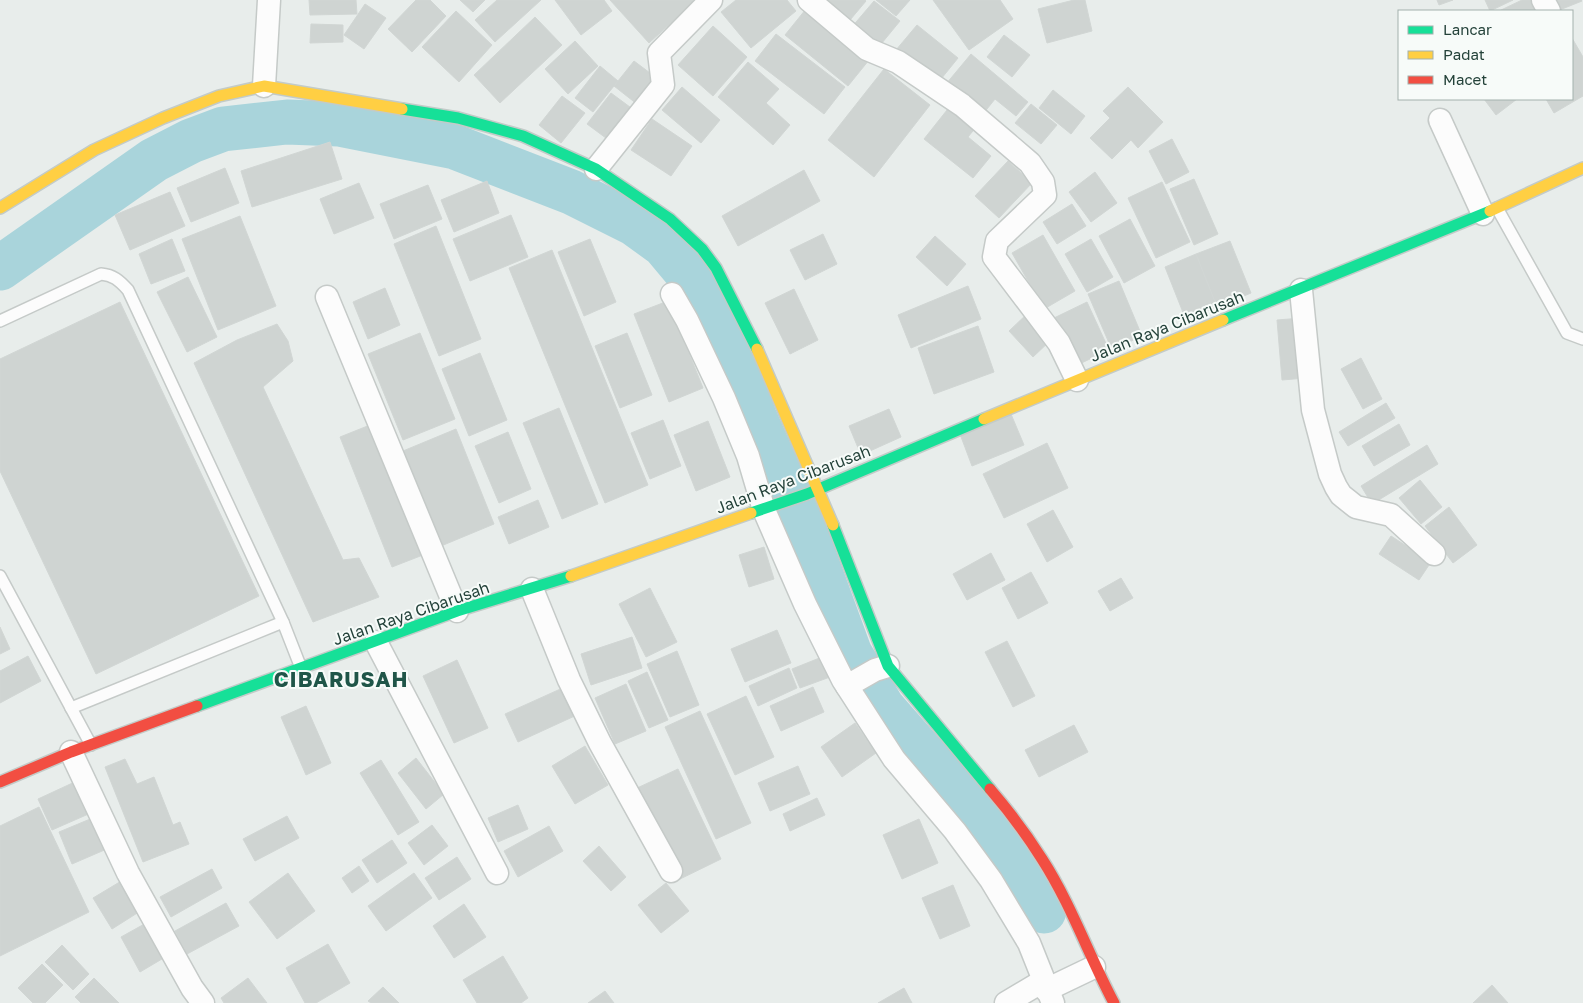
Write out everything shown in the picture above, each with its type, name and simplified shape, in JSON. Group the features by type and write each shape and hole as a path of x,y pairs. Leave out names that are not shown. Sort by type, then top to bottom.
{"main road":[{"path":"0,208 94,150 163,118 219,96 264,86 458,118 523,136 596,169 670,219 702,248 716,268 748,329 819,489 881,668 1006,808 1043,860 1068,906 1086,970 1114,1003"},
{"name":"Jalan Raya Cibarusah","path":"0,782 81,748 302,670 457,611 532,590 808,494 1077,380 1301,290 1579,173"}],"street":[{"path":"264,86 269,0"},
{"path":"596,169 663,85 659,53 711,0"},
{"path":"809,0 868,49 898,62 940,88 1030,163 1043,182 1045,195 997,240 994,257 1059,344 1077,380"},
{"path":"1440,120 1490,211"},
{"path":"1301,290 1313,410 1330,474 1336,487 1341,495 1356,507 1391,515 1434,554"},
{"path":"672,294 687,320 736,425 805,604 849,684 894,758 956,831 991,880 1029,943 1049,990"},
{"path":"327,297 457,611"},
{"path":"532,590 568,680 600,743 671,871"},
{"path":"376,642 497,873"},
{"path":"849,684 881,668"},
{"path":"81,748 128,873 192,988 204,1003"},
{"path":"1006,1003 1049,990 1086,970"}],"lane":[{"path":"1490,211 1567,333 1583,339"},
{"path":"0,322 100,274 111,275 128,290 282,622 302,670"},
{"path":"0,576 71,708 81,748"},
{"path":"71,708 282,622"}],"building":[{"path":"309,0 356,0 357,14 310,15"},
{"path":"416,0 430,0 446,16 412,52 388,29"},
{"path":"460,0 485,0 473,12"},
{"path":"497,0 541,0 495,42 475,20"},
{"path":"555,0 604,0 612,11 581,35"},
{"path":"610,0 692,0 694,2 649,43"},
{"path":"736,0 787,0 796,11 751,48 721,12"},
{"path":"817,0 865,0 866,1 845,26"},
{"path":"876,0 910,0 896,16"},
{"path":"933,0 1000,0 1013,19 969,50"},
{"path":"1074,0 1085,0 1092,31 1047,43 1038,9"},
{"path":"1437,0 1453,0 1439,5"},
{"path":"1485,0 1513,0 1492,10 1490,10"},
{"path":"1522,0 1538,0 1543,10 1501,10"},
{"path":"1546,0 1582,1 1560,10 1556,10"},
{"path":"874,1 900,21 877,49 851,28"},
{"path":"365,4 386,18 364,49 344,35"},
{"path":"806,9 869,60 848,86 785,35"},
{"path":"456,11 492,45 459,82 422,47"},
{"path":"535,17 562,45 500,103 474,75"},
{"path":"311,24 343,25 343,42 310,43"},
{"path":"917,25 958,58 937,84 896,50"},
{"path":"713,26 747,57 713,96 678,65"},
{"path":"776,34 845,87 824,114 755,61"},
{"path":"1004,35 1030,55 1012,77 987,57"},
{"path":"1573,40 1583,57 1583,96 1554,113 1547,100 1573,100"},
{"path":"575,41 598,66 568,94 545,69"},
{"path":"971,54 1028,102 1016,116 995,99 983,114 946,84"},
{"path":"634,61 662,82 642,108 614,86"},
{"path":"748,62 779,89 766,103 790,125 773,145 718,97"},
{"path":"600,66 618,81 593,112 575,98"},
{"path":"884,69 930,105 874,177 828,140"},
{"path":"682,87 720,120 701,143 662,110"},
{"path":"1128,87 1163,122 1138,148 1131,140 1112,159 1090,138 1110,118 1103,111"},
{"path":"1053,90 1085,116 1071,134 1039,108"},
{"path":"611,93 638,113 614,144 587,124"},
{"path":"562,96 585,113 561,143 539,125"},
{"path":"1485,100 1516,100 1496,115"},
{"path":"1031,104 1057,125 1041,144 1015,123"},
{"path":"951,105 977,126 968,137 991,156 973,178 924,139"},
{"path":"652,119 692,146 671,176 631,150"},
{"path":"1172,139 1189,172 1166,184 1149,151"},
{"path":"330,142 342,179 252,207 241,171"},
{"path":"1008,161 1032,183 999,218 975,196"},
{"path":"225,168 239,203 191,222 177,188"},
{"path":"804,170 820,201 738,246 722,216"},
{"path":"1095,172 1117,203 1091,222 1069,192"},
{"path":"1194,179 1218,234 1194,245 1170,189"},
{"path":"487,181 499,213 454,232 441,200"},
{"path":"1162,182 1190,242 1156,258 1128,198"},
{"path":"359,183 374,218 334,234 320,199"},
{"path":"428,185 442,219 394,239 380,204"},
{"path":"170,192 185,226 130,250 115,215"},
{"path":"1072,204 1086,226 1057,244 1043,222"},
{"path":"511,215 528,257 470,281 453,239"},
{"path":"240,216 276,306 218,330 182,239"},
{"path":"1130,219 1155,266 1124,283 1099,236"},
{"path":"436,226 481,339 439,356 394,244"},
{"path":"823,234 837,264 805,280 790,250"},
{"path":"1043,235 1075,291 1044,309 1012,253"},
{"path":"935,236 966,264 947,286 916,257"},
{"path":"172,239 185,271 151,284 139,254"},
{"path":"590,239 616,302 584,316 558,252"},
{"path":"1091,239 1113,277 1087,292 1065,254"},
{"path":"1230,241 1251,293 1217,307 1196,254"},
{"path":"552,250 648,485 605,503 509,268"},
{"path":"1196,254 1217,307 1186,320 1165,267"},
{"path":"188,277 217,337 187,352 157,292"},
{"path":"1119,281 1142,336 1112,350 1088,294"},
{"path":"968,286 981,319 911,348 898,315"},
{"path":"385,288 400,325 368,339 353,302"},
{"path":"794,289 818,340 790,354 765,303"},
{"path":"668,301 703,388 669,402 634,314"},
{"path":"120,302 259,596 96,674 0,471 0,359"},
{"path":"1087,302 1109,350 1075,366 1054,318"},
{"path":"1028,313 1052,339 1033,357 1009,331"},
{"path":"1302,318 1306,378 1282,380 1277,320"},
{"path":"277,324 288,341 293,361 263,387 343,560 359,558 379,597 313,622 194,363 237,340"},
{"path":"978,326 994,372 934,394 918,348"},
{"path":"420,333 455,419 403,440 368,354"},
{"path":"627,333 652,395 620,408 595,346"},
{"path":"480,353 507,420 469,436 442,369"},
{"path":"1361,358 1382,399 1363,409 1341,369"},
{"path":"1386,403 1395,418 1348,446 1339,432"},
{"path":"559,408 598,504 562,519 523,423"},
{"path":"889,409 901,437 861,455 849,426"},
{"path":"1011,414 1024,445 972,466 960,434"},
{"path":"663,420 681,466 650,479 631,433"},
{"path":"708,421 730,477 696,491 674,435"},
{"path":"375,423 428,553 392,567 340,437"},
{"path":"1399,424 1410,445 1374,466 1362,446"},
{"path":"456,429 494,524 441,546 403,451"},
{"path":"508,432 531,489 499,503 475,446"},
{"path":"1047,443 1068,488 1004,518 983,474"},
{"path":"1427,445 1438,464 1372,504 1361,486"},
{"path":"1420,480 1442,507 1421,524 1399,498"},
{"path":"538,500 549,527 509,544 498,517"},
{"path":"1449,507 1477,545 1453,563 1425,526"},
{"path":"1053,510 1073,547 1047,562 1027,524"},
{"path":"1391,536 1431,562 1419,580 1379,554"},
{"path":"764,547 774,579 749,587 739,555"},
{"path":"991,553 1005,580 967,600 953,574"},
{"path":"1031,572 1048,603 1018,619 1002,588"},
{"path":"1121,578 1133,598 1110,611 1098,591"},
{"path":"650,588 677,642 646,657 619,604"},
{"path":"0,627 10,649 0,654"},
{"path":"777,630 791,663 745,682 731,649"},
{"path":"632,637 642,668 591,685 581,654"},
{"path":"1007,641 1035,696 1013,707 985,652"},
{"path":"677,651 699,705 670,717 647,664"},
{"path":"28,656 41,681 0,703 0,671"},
{"path":"822,657 830,677 800,688 792,669"},
{"path":"457,660 488,728 454,743 423,676"},
{"path":"789,668 797,688 758,706 749,686"},
{"path":"647,672 668,720 649,728 628,681"},
{"path":"626,684 646,731 615,744 595,698"},
{"path":"567,686 579,714 518,742 505,714"},
{"path":"813,687 824,712 781,731 770,706"},
{"path":"746,696 774,757 735,775 707,714"},
{"path":"306,706 331,763 306,775 281,717"},
{"path":"700,711 751,823 716,839 665,727"},
{"path":"855,723 876,753 842,777 821,747"},
{"path":"1074,725 1088,752 1039,777 1025,750"},
{"path":"585,746 608,785 575,804 552,766"},
{"path":"416,758 444,794 426,809 398,773"},
{"path":"125,759 137,784 154,777 173,825 180,822 189,844 143,862 105,767"},
{"path":"381,760 419,822 398,835 360,773"},
{"path":"798,766 810,794 770,811 758,783"},
{"path":"678,769 721,859 678,880 635,789"},
{"path":"79,780 93,812 52,830 38,799"},
{"path":"817,798 825,815 790,831 783,814"},
{"path":"518,805 528,829 498,842 488,818"},
{"path":"39,807 89,912 0,956 0,826"},
{"path":"287,816 299,838 255,861 243,839"},
{"path":"95,817 109,848 72,864 59,832"},
{"path":"919,819 938,863 902,879 883,835"},
{"path":"432,825 448,846 424,865 408,843"},
{"path":"549,826 563,851 518,877 504,851"},
{"path":"392,840 407,863 377,883 362,860"},
{"path":"599,846 626,877 611,891 583,861"},
{"path":"457,857 471,879 439,900 425,878"},
{"path":"359,866 369,881 352,893 342,878"},
{"path":"212,869 222,888 171,917 160,897"},
{"path":"288,873 315,911 277,939 249,902"},
{"path":"414,873 432,898 386,931 368,906"},
{"path":"123,880 142,910 112,929 93,898"},
{"path":"666,883 689,911 661,933 638,905"},
{"path":"953,885 970,926 940,939 922,898"},
{"path":"226,903 239,926 187,954 175,931"},
{"path":"464,904 486,937 454,958 433,926"},
{"path":"148,922 167,956 140,972 121,937"},
{"path":"328,944 350,983 316,1003 305,1003 286,968"},
{"path":"62,945 89,974 73,990 45,962"},
{"path":"503,956 528,998 521,1003 477,1003 463,980"},
{"path":"42,964 63,985 45,1003 33,1003 18,988"},
{"path":"94,978 119,1003 81,1003 75,997"},
{"path":"248,978 267,1003 224,1003 221,998"},
{"path":"1492,985 1508,1003 1473,1003"},
{"path":"383,987 399,1003 371,1003 368,1001"},
{"path":"904,988 912,1003 878,1003"},
{"path":"605,991 614,1003 588,1003"}],"waterway":[{"path":"0,268 154,160 191,141 223,129 287,122 339,124 455,147 571,192 635,224 664,245 705,294 723,328 754,416 806,534 850,654 882,707 989,829 1044,911"}],"traffic: fast":[{"path":"402,109 458,118 523,136 596,169 670,219 702,249 716,268 757,349"},
{"path":"1223,320 1490,211"},
{"path":"751,513 807,494 984,419"},
{"path":"833,525 888,666 990,789"},
{"path":"197,706 457,611 571,576"}],"traffic: slow":[{"path":"0,208 94,150 163,118 219,96 264,86 402,109"},
{"path":"1490,211 1583,168"},
{"path":"984,419 1223,320"},
{"path":"757,349 833,525"},
{"path":"571,576 751,513"}],"traffic: jam":[{"path":"0,782 71,752 197,706"},
{"path":"990,789 1024,832 1052,876 1114,1003"}],"district":[{"name":"CIBARUSAH","path":"341,680"}]}
